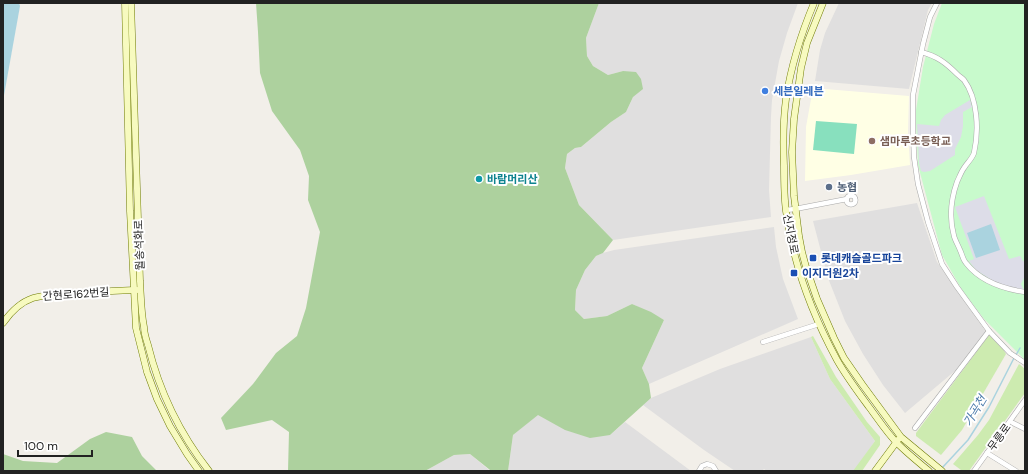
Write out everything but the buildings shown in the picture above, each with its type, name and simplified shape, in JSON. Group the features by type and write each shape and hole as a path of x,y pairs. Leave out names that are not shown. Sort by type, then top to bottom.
{"street":[{"name":"월송석화로","path":"124,3 130,211 138,290 144,327 157,376 164,393 179,424 209,471"},
{"name":"월송석화로","path":"132,3 138,290 136,328 147,372 157,399 170,426 187,454 200,471"},
{"name":"신지정로","path":"814,3 790,76 783,125 786,210 790,236 797,264 808,296 819,324 837,360 896,443 929,471"},
{"name":"신지정로","path":"823,3 807,43 801,68 794,119 792,152 795,209 806,267 817,299 844,358 901,437 942,471"},
{"path":"937,3 930,17 912,95 912,130 918,184 928,222 942,264 956,287 989,331 1010,352 1025,363"},
{"path":"921,52 946,63 961,77 971,93 975,106 977,127 973,156 964,168 957,182 952,198 950,214 954,236 966,263 977,274 1001,286 1025,292"},
{"path":"786,210 847,199"},
{"name":"간현로162번길","path":"3,323 19,306 33,298 138,290"},
{"path":"763,342 827,321"},
{"path":"915,428 989,331"},
{"name":"무릉로","path":"974,471 1025,400"},
{"path":"1013,422 1025,429"},
{"path":"875,471 901,437"},
{"name":"무릉로","path":"987,453 1016,471"},
{"path":"699,471 702,466 707,464 713,466 716,471"}],"shaded area":[{"path":"599,3 798,3 779,61 772,100 769,190 771,217 613,240 579,205 565,168 567,154 575,148 581,147 611,122 626,112 633,97 623,71 608,75 593,66 587,56 586,38"},
{"path":"839,3 932,3 928,10 909,89 815,81 820,50 825,33"},
{"path":"813,88 909,96 908,132 910,165 805,181 806,127"},
{"path":"970,100 972,107 963,112 961,137 955,149 955,155 930,171 921,171 919,163 917,124 939,126 945,115"},
{"path":"984,196 1009,259 1020,256 1025,262 1025,276 1021,284 1024,290 1008,287 993,281 976,270 969,261 974,259 955,207"},
{"path":"917,203 937,262 986,332 956,370 905,413 883,385 863,354 845,321 828,278 813,221"},
{"path":"774,227 776,247 783,279 798,319 649,384 642,368 664,320 632,304 607,316 584,319 575,310 576,290 585,270 596,256 603,253 614,250"},
{"path":"811,337 830,379 875,441 854,471 767,471 764,469 762,471 735,471 643,405 651,398 720,369"},
{"path":"538,414 546,419 610,435 625,422 691,471 508,471 513,435"},
{"path":"470,454 489,470 496,471 425,471 454,455"}],"green space":[{"path":"256,3 599,3 586,38 587,56 593,66 608,75 623,71 636,72 641,79 643,89 633,97 626,112 611,122 581,147 575,148 567,154 565,168 579,205 613,240 603,253 596,256 585,270 576,290 575,310 584,319 607,316 632,304 651,312 664,320 642,368 649,384 651,398 610,435 590,438 565,430 538,415 513,435 508,471 490,470 470,454 454,455 425,471 288,471 289,432 272,420 226,430 221,418 253,384 276,353 297,336 306,308 320,232 308,200 309,176 300,150 272,111 260,73"},
{"path":"942,3 1025,3 1025,360 984,319 962,290 942,255 918,165 916,110 923,67 934,24"},
{"path":"816,121 857,124 854,154 813,150"},
{"path":"989,335 1006,354 962,430 941,455 916,436 916,433"},
{"path":"813,336 836,377 867,422 880,437 880,445 862,471 853,471 875,441 830,379 811,337"},
{"path":"1019,364 1025,369 1025,393 969,471 961,470 953,464 989,420"},
{"path":"106,432 132,437 142,456 157,471 3,471 3,454 23,461 57,463 90,439"}],"water":[{"path":"3,3 19,3 20,6 3,101"},
{"path":"991,224 1000,250 976,258 967,233"}],"waterway":[{"name":"가곡천","path":"1016,355 1020,348"},
{"name":"가곡천","path":"942,468 968,440 989,407 1014,358"}],"place":[{"name":"세븐일레븐","path":"765,91"},
{"name":"샘마루초등학교","path":"872,141"},
{"name":"바람머리산","path":"479,179"},
{"name":"농협","path":"829,187"},
{"name":"롯데캐슬골드파크","path":"813,258"},
{"name":"이지더원2차","path":"794,273"}]}
